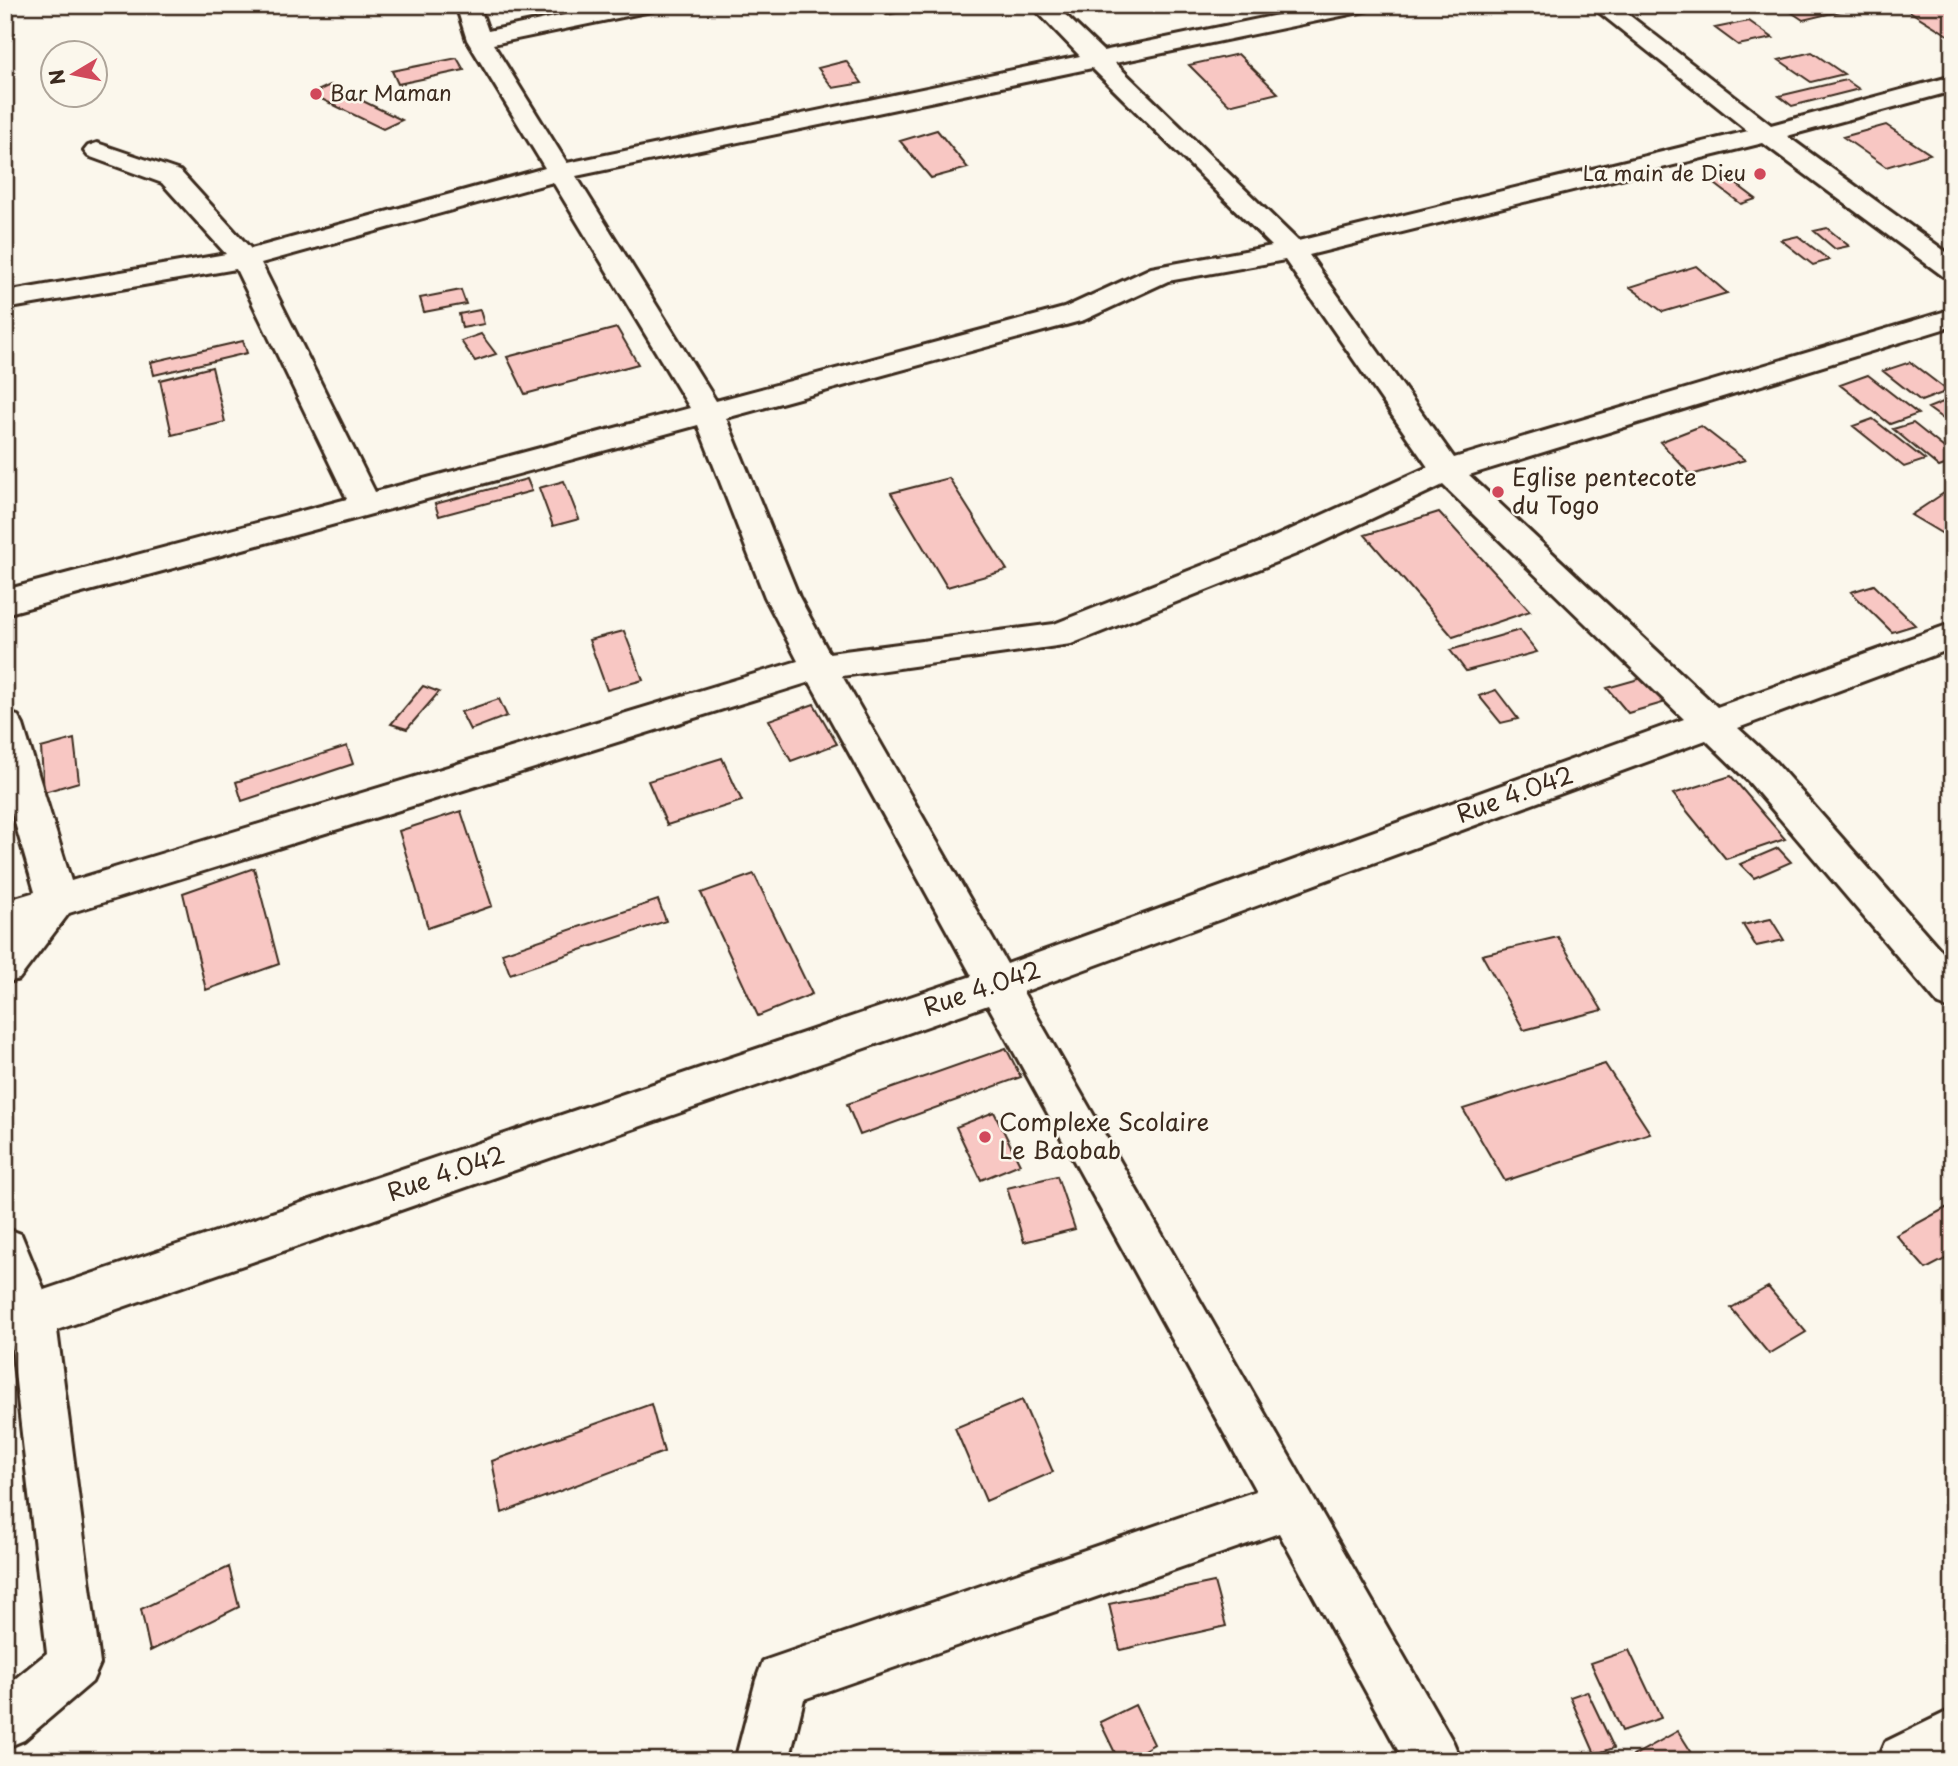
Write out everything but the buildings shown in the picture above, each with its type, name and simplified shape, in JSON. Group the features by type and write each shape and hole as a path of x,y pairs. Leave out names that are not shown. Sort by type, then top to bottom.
{"street":[{"path":"467,5 480,40 709,414 782,597 819,667 1434,1761"},
{"path":"480,40 646,5"},
{"path":"1042,5 1292,251 1447,471 1762,772 1953,993"},
{"path":"5,301 245,259 560,172 1360,5"},
{"path":"1601,5 1768,134 1953,270"},
{"path":"7,606 1074,314 1161,274 1292,251 1768,134 1953,83"},
{"path":"97,151 171,177 245,259 366,506"},
{"path":"5,917 819,667 1059,635 1284,546 1447,471 1953,317"},
{"name":"Rue 4.042","path":"19,1322 999,984 1953,635"},
{"path":"5,725 57,900"},
{"path":"5,968 57,900"},
{"path":"5,1249 74,1664 5,1721"},
{"path":"762,1761 782,1680 1290,1504"},
{"path":"1904,1761 1953,1736"}],"place":[{"name":"Bar Maman","path":"316,94"},
{"name":"La main de Dieu","path":"1760,174"},
{"name":"Eglise pentecote du Togo","path":"1498,492"},
{"name":"Complexe Scolaire Le Baobab","path":"985,1137"}]}
